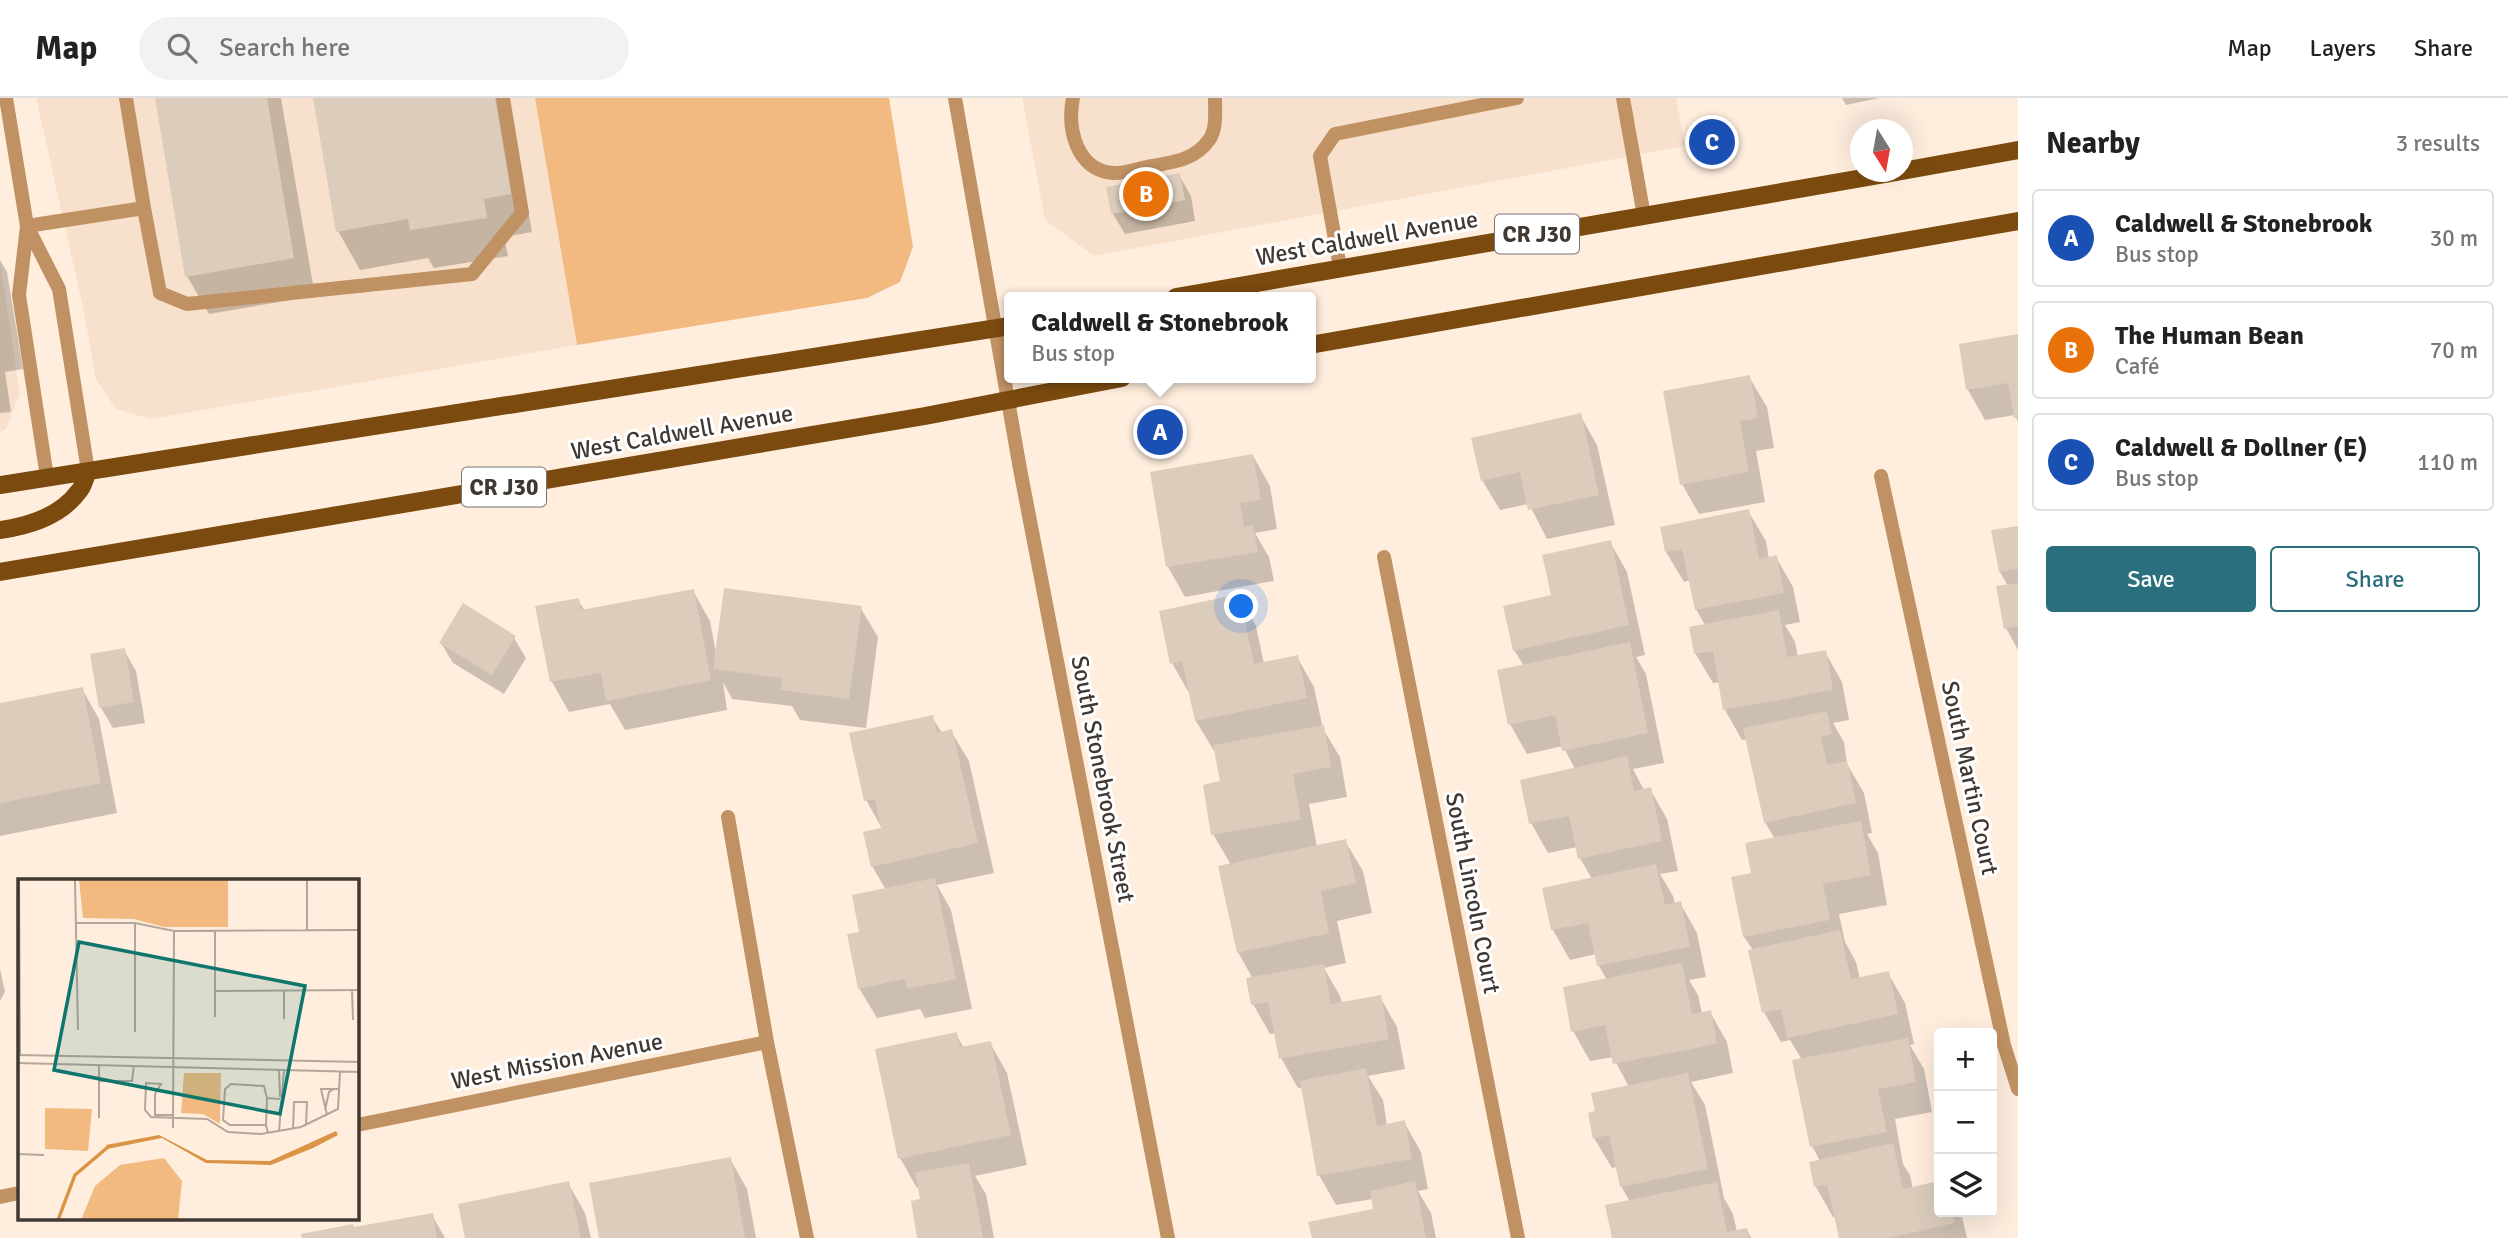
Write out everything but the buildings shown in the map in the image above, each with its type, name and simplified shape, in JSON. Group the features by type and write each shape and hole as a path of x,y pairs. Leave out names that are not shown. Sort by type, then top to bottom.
{"main road":[{"path":"1913,169 2018,150"},
{"name":"West Caldwell Avenue","path":"1203,292 1850,180"},
{"path":"1316,344 2018,221"},
{"path":"0,485 1002,327"},
{"name":"West Caldwell Avenue","path":"0,572 925,416 1096,383"},
{"path":"0,530 24,526 65,505 80,491 88,471"}],"street":[{"path":"6,98 27,226 19,295 47,477"},
{"path":"126,98 160,293 187,304 472,274 522,214 503,98"},
{"name":"South Stonebrook Street","path":"955,98 1002,327 1004,356"},
{"path":"1073,98 1070,112 1071,132 1077,149 1087,161 1099,169 1114,173 1183,160 1199,151 1211,138 1215,123 1215,98"},
{"path":"1340,267 1320,156 1335,134 1517,98"},
{"path":"1623,98 1644,216"},
{"path":"27,226 144,208"},
{"path":"27,226 59,289 88,471"},
{"name":"South Stonebrook Street","path":"1006,383 1168,1238"},
{"name":"South Martin Court","path":"1881,476 2004,1045 2018,1089"},
{"name":"South Lincoln Court","path":"1384,557 1518,1238"},
{"path":"728,817 767,1042 807,1238"},
{"name":"West Mission Avenue","path":"359,1125 767,1042"},
{"path":"0,1197 18,1193"}],"shaded area":[{"path":"36,98 535,98 577,345 151,419 116,409 96,380 83,308"},
{"path":"535,98 889,98 913,247 900,282 867,298 577,345"},
{"path":"1022,98 1676,98 1685,146 1094,256 1045,220"},
{"path":"0,263 20,393 6,429 0,432"}],"place":[{"name":"Caldwell & Dollner (E)","path":"1712,142"},
{"name":"The Human Bean","path":"1146,194"},
{"name":"Caldwell & Stonebrook","path":"1160,432"}]}
